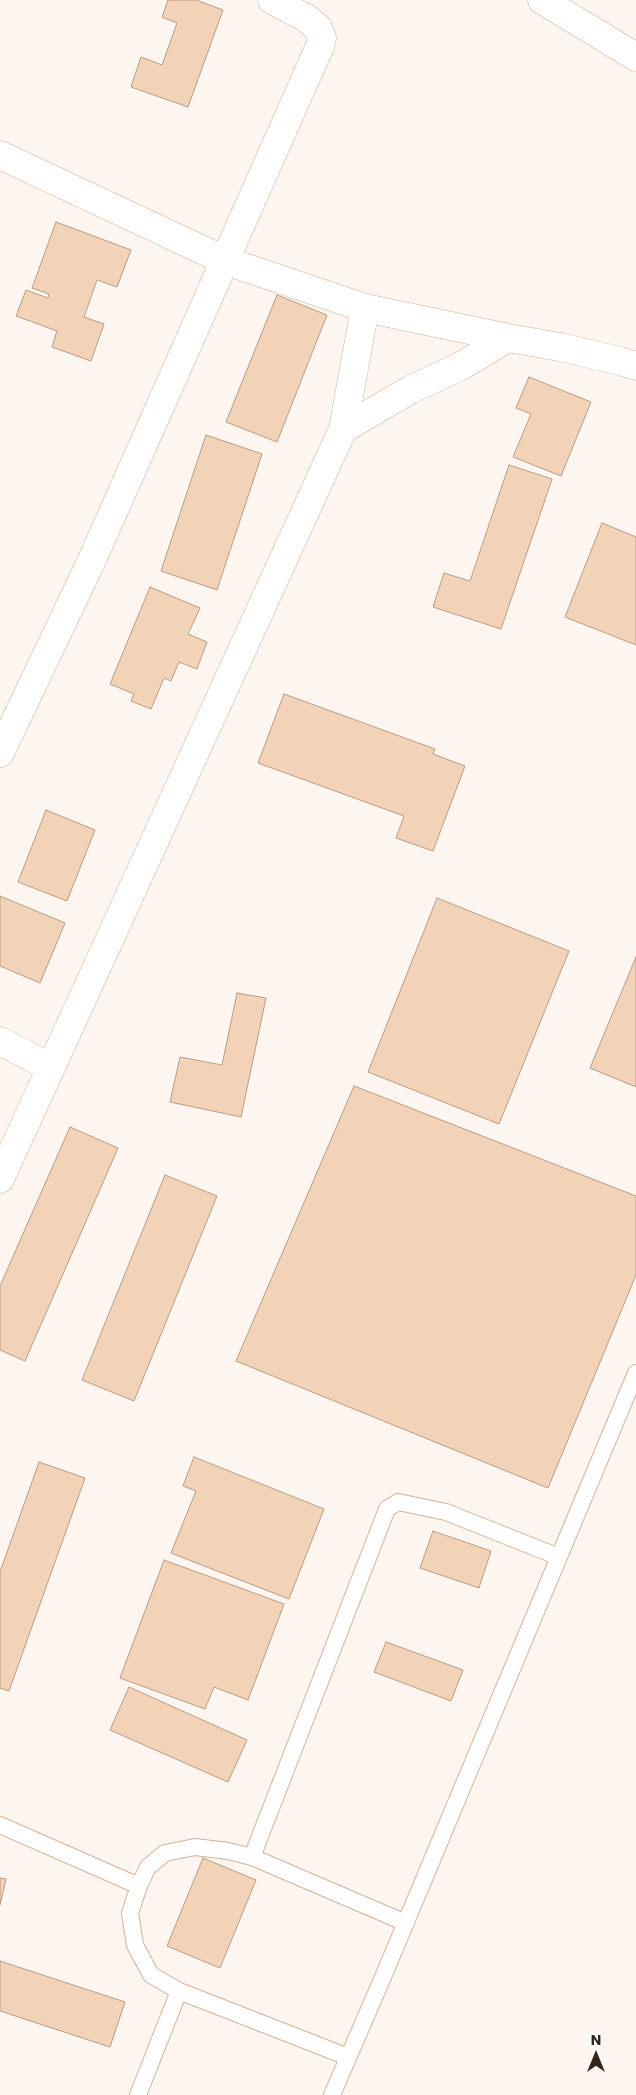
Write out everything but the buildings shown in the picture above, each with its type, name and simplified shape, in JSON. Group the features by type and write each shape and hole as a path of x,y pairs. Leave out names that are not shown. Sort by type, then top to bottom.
{"street":[{"path":"0,753 91,562 320,46 322,38 318,28 306,18 272,0"},
{"path":"542,0 636,57"},
{"path":"3,164 226,261 365,308 560,347 636,366"},
{"path":"0,1179 344,429 365,308"},
{"path":"344,429 410,390 461,366 508,338"},
{"path":"0,1041 50,1067"}],"lane":[{"path":"332,2095 636,1373"},
{"path":"252,1858 387,1509 398,1502 446,1512 559,1557"},
{"path":"0,1825 139,1886"},
{"path":"348,2057 178,1991 151,1975 135,1945 130,1913 139,1886 148,1867 164,1852 195,1847 228,1850 252,1858 406,1923"},
{"path":"138,2095 178,1991"}]}
